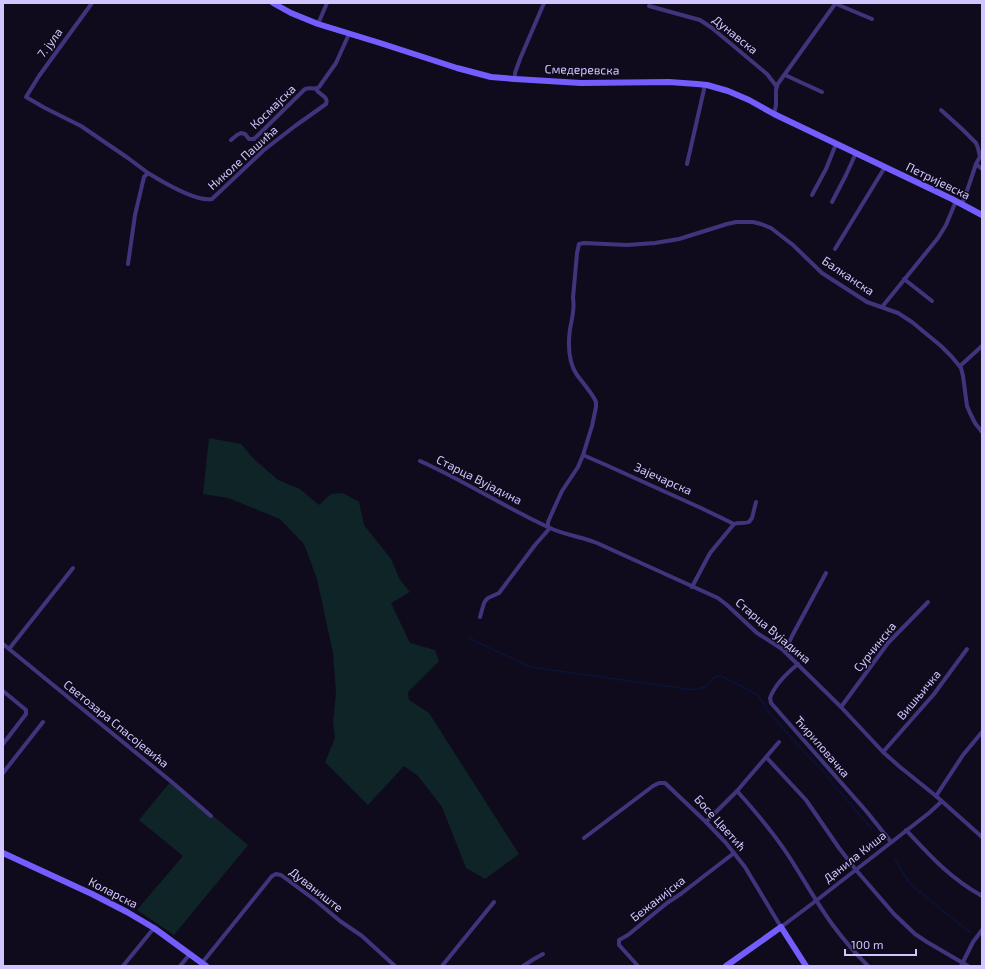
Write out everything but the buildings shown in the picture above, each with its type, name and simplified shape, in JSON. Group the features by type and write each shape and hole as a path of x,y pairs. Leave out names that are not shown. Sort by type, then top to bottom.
{"main road":[{"name":"Смедеревска","path":"273,3 291,13 318,24 427,59 491,77 582,83 684,82 705,85 736,94 774,114 885,167"},
{"name":"Петријевска","path":"885,167 982,215"},
{"name":"Коларска","path":"3,853 128,912 154,928 204,965"},
{"path":"726,966 781,926"},
{"name":"Босе Цветић","path":"781,926 806,966"}],"street":[{"name":"7. јула","path":"92,3 39,76 26,97 81,126 148,173"},
{"path":"318,24 327,3"},
{"path":"515,79 515,73 544,3"},
{"path":"774,114 777,87 834,4 872,19"},
{"name":"Дунавска","path":"649,6 700,20 768,74 777,87"},
{"name":"Космајска","path":"231,140 241,133 249,139 254,139 305,90 309,88 316,89 319,87 336,63 349,34"},
{"path":"785,75 822,92"},
{"path":"687,164 705,85"},
{"name":"Николе Пашића","path":"148,173 189,194 203,199 212,199 264,150 309,115 326,104 326,98 316,89"},
{"path":"882,307 940,234 959,203 981,155 976,144 941,110"},
{"path":"812,195 826,169 836,144"},
{"path":"832,202 856,153"},
{"path":"976,164 982,169"},
{"path":"834,249 885,167"},
{"path":"128,264 138,203 144,177 148,173"},
{"name":"Балканска","path":"583,456 592,426 596,402 577,374 570,358 569,349 570,331 574,312 573,298 579,244 627,245 654,243 679,239 736,222 753,222 767,226 778,232 822,273 867,302 898,313 912,322 941,346 960,366"},
{"path":"904,279 932,300"},
{"path":"982,346 960,366 963,376 967,406 975,423 982,432"},
{"path":"480,617 486,600 499,593 549,528 548,522 562,491 578,467 583,456"},
{"name":"Зајечарска","path":"583,456 708,510 734,524"},
{"name":"Старца Вујадина","path":"420,461 442,471 549,528 588,539 711,595 723,602 757,633 785,652 841,707 883,752 982,837"},
{"path":"692,587 706,558 734,524 749,522 752,518 756,502"},
{"path":"9,649 73,568"},
{"path":"785,652 826,573"},
{"name":"Сурчинска","path":"841,707 888,643 928,602"},
{"name":"Светозара Спасојевића","path":"3,644 173,783 211,816"},
{"name":"Вишњичка","path":"883,752 934,694 967,649"},
{"name":"Ћириловачка","path":"798,664 778,684 770,698 771,703 867,812 891,842"},
{"path":"3,691 23,707 26,712 25,717 3,744"},
{"path":"3,773 44,722"},
{"path":"936,796 963,755 982,732"},
{"path":"706,822 737,791 779,742"},
{"path":"766,757 806,800 839,848 886,905 915,934 962,964 968,966"},
{"name":"Босе Цветић","path":"584,838 652,786 660,783 667,784 717,832 734,853 781,926"},
{"path":"737,791 759,815 775,836 836,929 868,966"},
{"name":"Данила Киша","path":"781,926 856,870 941,802"},
{"path":"906,830 935,861 964,886 982,896"},
{"name":"Бежанијска","path":"638,966 619,945 619,940 628,935 667,902 682,893 734,853"},
{"name":"Дуваниште","path":"204,965 272,876 276,874 280,875 300,889 340,921 362,936 395,966"},
{"path":"442,966 494,902"},
{"path":"123,966 154,928"},
{"path":"962,964 973,942 981,932"},
{"path":"180,966 190,954"},
{"path":"524,966 543,954"}],"green space":[{"path":"209,438 241,444 253,458 278,480 300,489 319,505 331,494 343,493 359,502 364,525 391,559 400,580 410,592 391,603 410,643 435,650 439,661 408,692 409,700 429,713 519,854 485,879 466,868 442,807 418,776 404,766 368,805 325,762 335,738 333,722 336,693 333,653 317,579 304,544 280,519 228,498 203,494"},
{"path":"171,781 248,845 174,935 137,910 183,856 139,820"}],"waterway":[{"path":"469,638 530,667 694,690 705,687 713,678 721,676 758,695 768,711 825,773 871,828"},
{"path":"895,859 908,881 914,887 970,932"}]}
